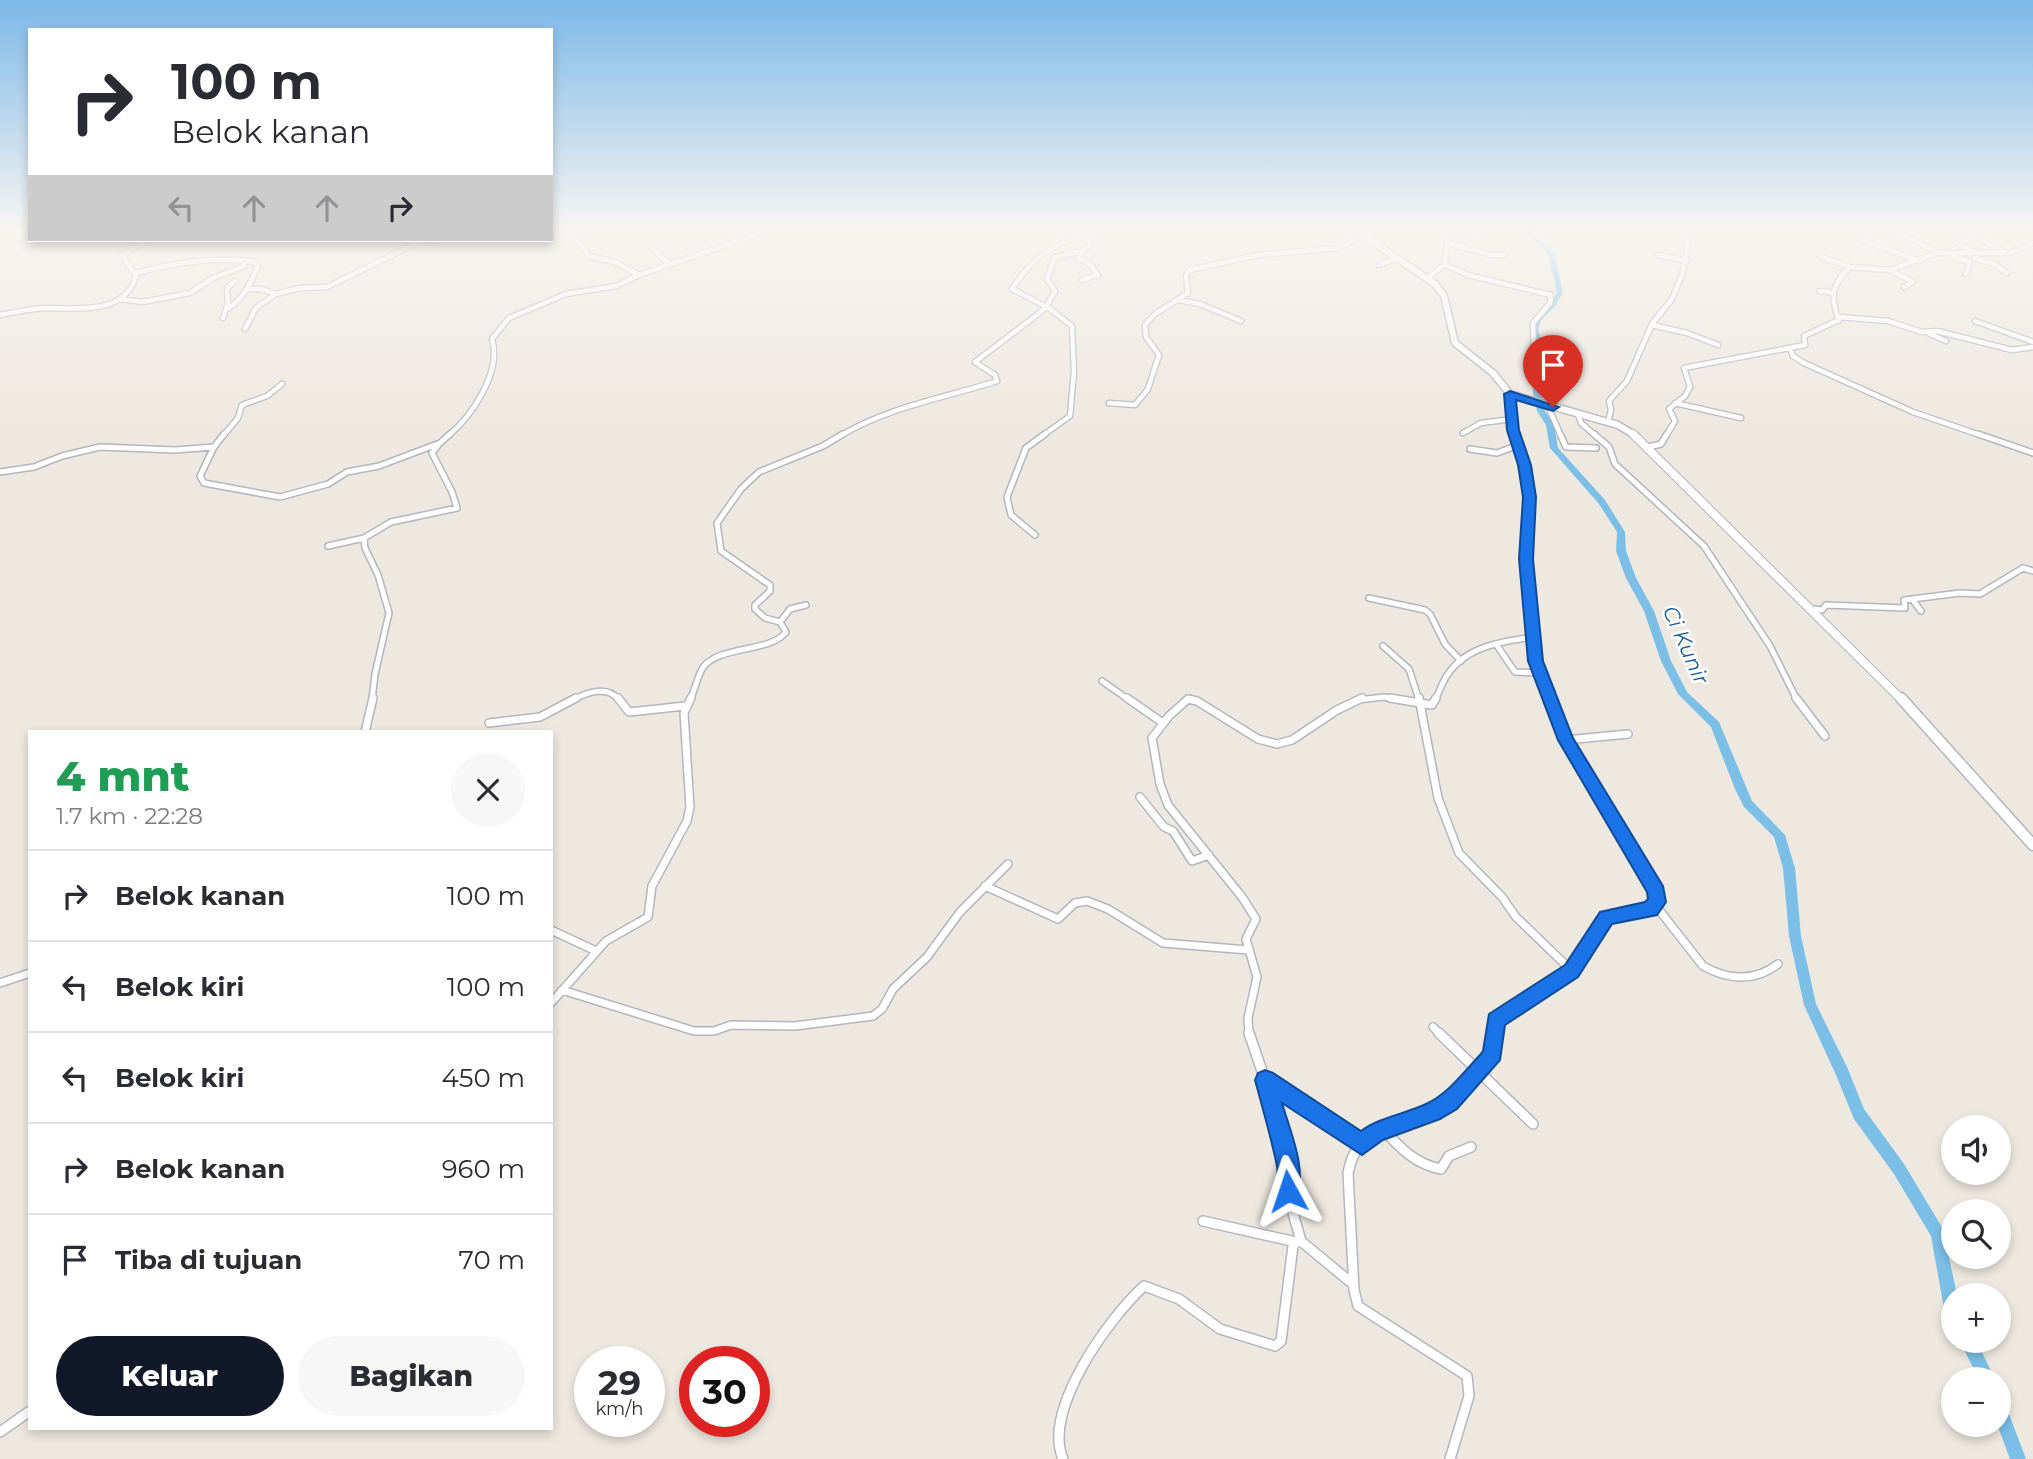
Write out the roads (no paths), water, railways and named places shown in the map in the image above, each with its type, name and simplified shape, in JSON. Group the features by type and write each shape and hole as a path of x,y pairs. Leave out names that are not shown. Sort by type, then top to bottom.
{"street":[{"path":"0,315 33,309 89,309 120,299 142,302 172,296"},
{"path":"223,318 229,308 230,296"},
{"path":"229,308 241,296"},
{"path":"245,329 265,299 271,296"},
{"path":"328,545 364,538 391,522 457,508 448,482 432,458 433,450 462,424 478,403 492,364 495,349 492,339 505,320 561,296"},
{"path":"1022,296 1072,326 1075,383 1070,416 1026,449 1007,497 1011,514 1035,535"},
{"path":"553,1001 596,951 618,933 648,917 652,886 684,831 690,807 685,706 699,682 703,667 727,653 780,640 786,632 780,622 765,618 754,607 770,591 770,585 721,551 716,526 723,512 741,489 767,467 823,446 867,420 910,408 933,397 997,381 996,375 975,362 1044,308 1051,296"},
{"path":"1109,403 1134,405 1143,397 1152,380 1159,355 1145,334 1145,325 1183,296"},
{"path":"1444,296 1455,343 1493,373 1510,394 1625,428 1648,447 1814,609 1925,723 2033,845"},
{"path":"1534,356 1533,323 1550,303 1551,296"},
{"path":"1608,422 1611,410 1609,401 1627,381 1651,325 1673,296"},
{"path":"1833,296 1832,305 1839,317"},
{"path":"1178,300 1200,304 1241,321"},
{"path":"1839,317 1889,322 1946,341"},
{"path":"1648,447 1661,444 1675,421 1669,410 1675,402 1685,397 1690,387 1682,370 1690,366 1749,358 1805,345 1806,334 1839,320 1839,317"},
{"path":"1975,321 2033,344"},
{"path":"1651,325 1688,333 1718,345"},
{"path":"1927,333 1937,331 2012,350 2024,350 2033,344"},
{"path":"1790,349 1793,356 1800,361 1902,408 2033,453"},
{"path":"282,384 267,396 242,405 237,420 214,447 201,471 202,482 263,496 280,497 330,483 345,473 379,466 440,443"},
{"path":"1510,394 1516,446 1524,465 1529,497 1526,559 1533,637 1539,673 1566,740 1656,891 1656,906 1703,965 1713,973 1750,977 1771,971 1778,964"},
{"path":"1675,402 1741,418"},
{"path":"1546,406 1565,446 1596,448"},
{"path":"1578,414 1581,423 1609,447 1615,464 1704,546 1770,646 1796,698 1825,736"},
{"path":"1463,433 1480,423 1512,419"},
{"path":"1470,449 1497,453 1516,446"},
{"path":"0,472 34,467 68,454 100,447 175,450 214,447"},
{"path":"364,538 364,545 378,576 389,613 365,730"},
{"path":"1814,609 1822,610 1826,605 1905,608 1903,601 1912,599 1960,593 1980,594 2023,568 2033,571"},
{"path":"1369,598 1425,610 1430,614 1445,644 1461,661"},
{"path":"1912,599 1921,611"},
{"path":"780,622 790,609 806,605"},
{"path":"1299,1242 1289,1199 1289,1173 1282,1138 1249,1035 1249,1007 1257,977 1246,939 1256,919 1164,798 1151,744 1153,734 1180,704 1192,700 1258,739 1277,744 1292,740 1362,698 1384,697 1427,706 1434,704 1448,673 1461,661 1496,644 1533,637"},
{"path":"1496,644 1515,672 1539,673"},
{"path":"1383,646 1409,669 1420,705 1438,798 1459,853 1502,897 1516,917 1572,971"},
{"path":"1102,681 1163,723"},
{"path":"489,723 541,717 584,694 597,691 615,694 629,712 685,706"},
{"path":"1566,740 1628,734"},
{"path":"1140,797 1164,827 1173,831 1192,861 1209,855"},
{"path":"562,990 694,1031 715,1031 731,1025 795,1026 870,1016 882,1009 892,989 927,957 960,912 1008,864"},
{"path":"985,886 1060,919 1079,901 1092,901 1102,904 1151,939 1163,943 1248,950"},
{"path":"1450,1459 1451,1448 1470,1392 1467,1376 1363,1311 1355,1300 1356,1259 1347,1202 1348,1171 1354,1151 1383,1129 1432,1112 1450,1101 1480,1072 1493,1053 1496,1020 1572,971 1606,917 1656,906"},
{"path":"553,931 596,951"},
{"path":"0,983 28,974"},
{"path":"1433,1027 1533,1124"},
{"path":"1265,1080 1362,1144"},
{"path":"1383,1129 1413,1160 1441,1170 1449,1156 1471,1147"},
{"path":"1203,1221 1299,1242 1354,1285"},
{"path":"1063,1459 1058,1447 1057,1432 1070,1393 1114,1320 1139,1290 1148,1286 1171,1294 1220,1329 1277,1346 1281,1341 1293,1246 1299,1242"},
{"path":"0,1432 28,1412"}],"waterway":[{"name":"Ci Kunir","path":"1558,296 1554,304 1538,319 1534,329 1538,344 1537,394 1541,411 1550,425 1554,448 1602,502 1621,532 1621,551 1631,578 1649,611 1666,661 1683,694 1715,725 1748,804 1779,835 1789,868 1795,936 1810,1005 1859,1114 1899,1169 1938,1234 1947,1283"},
{"name":"Ci Kunir","path":"1974,1353 1981,1367"},
{"name":"Ci Kunir","path":"2010,1437 2018,1459"}]}
